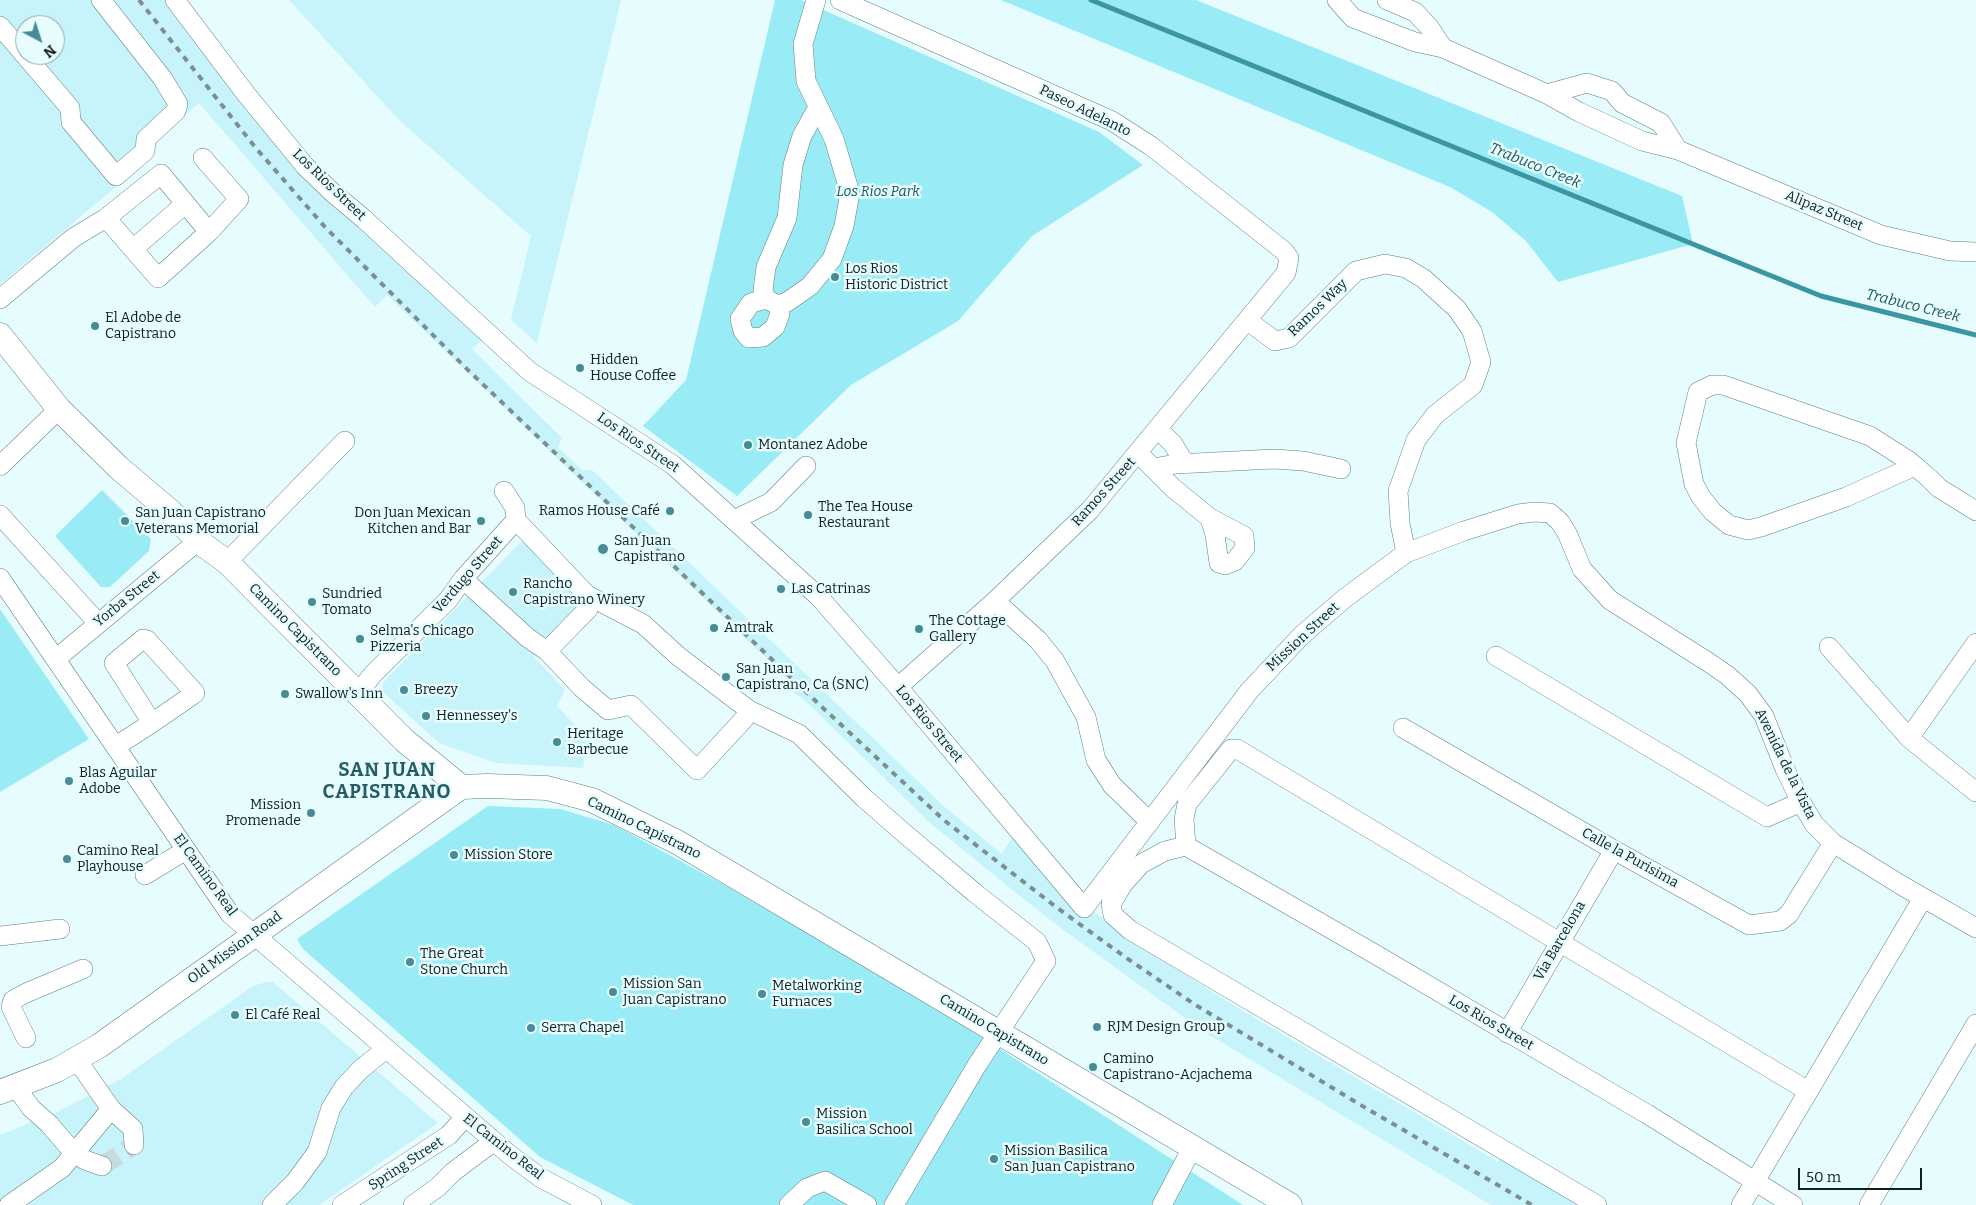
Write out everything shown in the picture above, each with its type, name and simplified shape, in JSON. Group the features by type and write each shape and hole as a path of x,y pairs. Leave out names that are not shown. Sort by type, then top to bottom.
{"main road":[{"name":"Camino Capistrano","path":"0,335 59,409 119,468 171,512 198,541 227,562 404,740 461,787 547,788 592,800 677,842 1290,1205"},
{"name":"Old Mission Road","path":"8,1089 77,1060 139,1019 254,934 461,787"}],"street":[{"path":"0,26 70,108 72,122 116,176 145,150 146,139 176,111 178,104 163,79 101,0"},
{"name":"Los Rios Street","path":"175,0 246,94 299,159 333,193 364,219 529,371 673,465 820,597 1084,908"},
{"path":"816,0 803,44 806,81 834,138 850,193 844,226 832,259 810,286 787,302 772,302 762,290 766,267 787,218 794,166 802,136 818,107"},
{"name":"Paseo Adelanto","path":"840,0 1120,126 1151,146 1284,250 1289,258 1286,273"},
{"name":"Alipaz Street","path":"1337,0 1352,18 1415,42 1443,48 1547,94 1578,112 1642,142 1678,150 1881,235 1950,251 1976,252"},
{"path":"1387,0 1415,12 1429,27 1443,48"},
{"path":"1547,94 1587,83 1612,91 1622,103 1661,123 1678,150"},
{"path":"106,218 158,278 209,232 239,199 202,158"},
{"path":"0,299 73,238 106,218 161,174 209,232"},
{"path":"133,249 185,204"},
{"name":"Ramos Way","path":"1248,321 1275,342 1289,338 1356,271 1385,264 1406,268 1424,279 1457,309 1472,331 1481,362 1473,385 1435,415 1416,440 1398,491 1400,523 1406,554"},
{"name":"Ramos Street","path":"898,687 995,601 1090,510 1286,273"},
{"path":"1915,466 1846,498 1761,528 1748,530 1729,525 1713,512 1701,497 1694,484 1686,443 1698,392 1712,385 1723,385 1870,436 1915,466 1939,488 1976,511"},
{"path":"0,466 59,409"},
{"path":"1158,428 1172,444 1185,464"},
{"path":"227,562 345,441"},
{"path":"1138,453 1173,488 1210,518"},
{"path":"1153,468 1185,464 1274,459 1303,461 1341,468"},
{"path":"734,520 771,502 806,466"},
{"path":"504,491 515,508 516,520 587,595 643,624 678,656 749,710 799,734 864,798 975,893 1037,942 1046,961 977,1065 894,1205"},
{"name":"Mission Street","path":"1084,908 1250,690 1309,629 1345,598 1406,554 1464,531 1518,514 1550,513 1560,522 1567,534 1582,569"},
{"path":"0,515 98,623"},
{"name":"Verdugo Street","path":"357,694 374,674 448,600 463,579 516,520"},
{"name":"Yorba Street","path":"57,658 198,541"},
{"name":"Avenida de la Vista","path":"1582,569 1610,600 1727,674 1748,694 1764,716 1785,769 1801,802 1814,824 1833,843 1976,928"},
{"name":"El Camino Real","path":"0,578 57,658 227,909 493,1142 541,1178 584,1203"},
{"path":"463,579 528,638 547,651 582,688 608,710 631,705 696,770 744,719 749,710"},
{"path":"547,651 588,609 587,595"},
{"path":"995,601 1038,640 1056,661 1086,717 1096,760 1112,785 1150,822"},
{"path":"116,746 152,723 195,693 148,640 143,639 114,663 152,723"},
{"path":"1909,738 1976,643"},
{"path":"1828,648 1909,738 1976,792"},
{"path":"1496,656 1767,818 1801,802"},
{"name":"Calle la Purisima","path":"1403,728 1614,850 1749,925 1780,921 1790,914 1833,843"},
{"path":"1597,1205 1130,930 1113,915 1111,904 1123,884 1141,864 1165,850 1186,846 1184,819 1187,804 1231,749 1237,749 1559,944 1808,1091"},
{"name":"Los Rios Street","path":"1186,846 1647,1114 1793,1205"},
{"path":"145,875 186,850"},
{"name":"Via Barcelona","path":"1507,1032 1614,850"},
{"path":"1741,1205 1923,898"},
{"path":"0,936 60,929"},
{"path":"26,1038 11,1007 13,1000 83,969"},
{"path":"1869,1205 1976,1024"},
{"path":"272,1205 295,1182 317,1152 331,1108 344,1086 361,1068 386,1049"},
{"path":"77,1060 111,1109 133,1129 134,1145"},
{"path":"8,1089 49,1124 74,1153 85,1160 102,1166"},
{"path":"9,1205 62,1168 111,1109"},
{"name":"Spring Street","path":"342,1205 449,1135 464,1117"},
{"path":"413,1205 438,1188 454,1172 493,1142"},
{"path":"1162,1205 1192,1148"},
{"path":"789,1205 807,1188 825,1181 867,1205"}],"shaded area":[{"path":"0,0 167,0 196,37 483,339 472,349 562,438 558,447 582,470 592,470 947,809 1002,854 1013,836 1081,909 1094,912 1164,961 1233,1005 1498,1162 1500,1159 1578,1205 1491,1205 1203,1031 1062,929 930,823 812,707 789,688 793,684 387,295 375,307 199,103 157,139 154,155 0,284"},
{"path":"289,0 621,0 537,343 511,320 531,236 400,121"},
{"path":"523,540 580,595 580,610 534,657 565,690 557,706 587,738 583,768 496,763 439,743 382,691 383,683"},
{"path":"273,982 438,1123 319,1205 0,1205 0,1135 55,1113 121,1079 253,986"}],"green space":[{"name":"Los Rios Park","path":"775,0 801,0 1099,132 1143,165 1032,236 958,321 851,385 737,496 643,426 686,380"},
{"path":"1001,0 1196,0 1682,196 1693,244 1558,282 1526,241 1492,212 1450,187"},
{"path":"102,490 151,539 149,551 110,587 101,587 55,536"},
{"path":"0,609 89,739 0,792"},
{"name":"Mission San Juan Capistrano","path":"488,806 560,809 614,825 719,882 927,1002 1243,1205 633,1205 540,1157 303,949 297,939"}],"waterway":[{"name":"Trabuco Creek","path":"1091,0 1821,296 1976,335"}],"tunnel":[{"path":"102,1166 134,1145"}],"railway":[{"path":"139,0 255,147 325,227 470,372 823,708 945,821 1056,907 1194,1004 1359,1104 1532,1205"}],"place":[{"name":"Los Rios Historic District","path":"835,277"},
{"name":"El Adobe de Capistrano","path":"95,326"},
{"name":"Hidden House Coffee","path":"580,368"},
{"name":"Montanez Adobe","path":"748,445"},
{"name":"Ramos House Café","path":"670,511"},
{"name":"The Tea House Restaurant","path":"808,515"},
{"name":"San Juan Capistrano Veterans Memorial","path":"125,521"},
{"name":"Don Juan Mexican Kitchen and Bar","path":"481,521"},
{"name":"San Juan Capistrano","path":"603,549"},
{"name":"Las Catrinas","path":"781,589"},
{"name":"Rancho Capistrano Winery","path":"513,592"},
{"name":"Sundried Tomato","path":"312,602"},
{"name":"Amtrak","path":"714,628"},
{"name":"The Cottage Gallery","path":"919,629"},
{"name":"Selma's Chicago Pizzeria","path":"360,639"},
{"name":"San Juan Capistrano, Ca (SNC)","path":"726,677"},
{"name":"Breezy","path":"404,690"},
{"name":"Swallow's Inn","path":"285,694"},
{"name":"Hennessey's","path":"426,716"},
{"name":"Heritage Barbecue","path":"557,742"},
{"name":"Blas Aguilar Adobe","path":"69,781"},
{"name":"Mission Promenade","path":"311,813"},
{"name":"Mission Store","path":"454,855"},
{"name":"Camino Real Playhouse","path":"67,859"},
{"name":"The Great Stone Church","path":"410,962"},
{"name":"Mission San Juan Capistrano","path":"613,992"},
{"name":"Metalworking Furnaces","path":"762,994"},
{"name":"El Café Real","path":"235,1015"},
{"name":"RJM Design Group","path":"1097,1027"},
{"name":"Serra Chapel","path":"531,1028"},
{"name":"Camino Capistrano-Acjachema","path":"1093,1067"},
{"name":"Mission Basilica School","path":"806,1122"},
{"name":"Mission Basilica San Juan Capistrano","path":"994,1159"}],"district":[{"name":"SAN JUAN CAPISTRANO","path":"387,782"}]}
